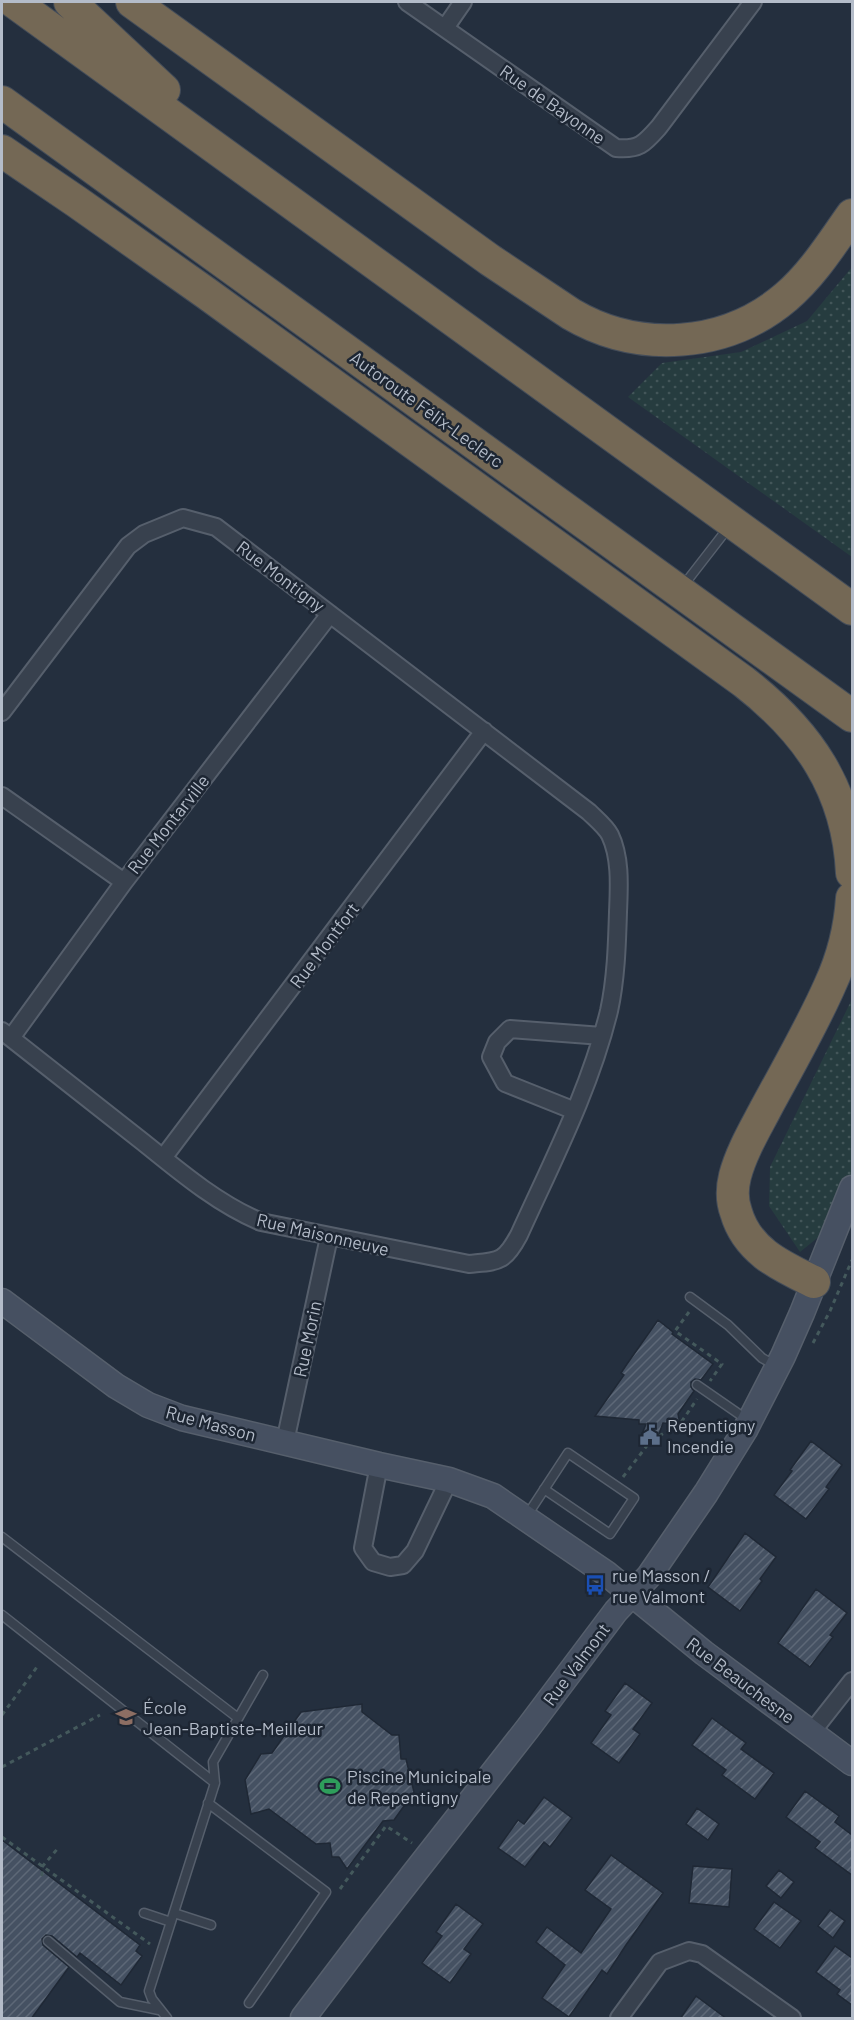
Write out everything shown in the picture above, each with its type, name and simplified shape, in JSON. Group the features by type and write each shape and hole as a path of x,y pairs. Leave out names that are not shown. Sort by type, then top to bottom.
{"highway":[{"path":"14,2 852,609"},
{"path":"70,2 249,171"},
{"path":"132,2 490,260 584,322 614,333 667,341 705,337 740,326 772,307 806,278 852,215"},
{"name":"Autoroute Félix-Leclerc","path":"2,102 852,716"},
{"path":"2,115 107,177"},
{"path":"2,151 234,313 744,682 772,705 807,743 831,783 843,819 850,850 852,873"},
{"path":"814,1282 775,1262 750,1241 736,1214 733,1196 734,1182 748,1144 830,985 847,936 852,898"}],"street":[{"name":"Rue de Bayonne","path":"407,2 616,148 630,149 645,144 753,2"},
{"path":"445,28 463,2"},
{"name":"Rue Montigny","path":"2,712 128,546 144,534 183,518 216,527 589,812"},
{"name":"Rue Montarville","path":"6,1035 330,614"},
{"name":"Rue Montfort","path":"163,1158 484,731"},
{"path":"2,796 124,882"},
{"name":"Rue Maisonneuve","path":"6,1035 163,1158 226,1205 243,1214 261,1222 469,1264 495,1262 508,1254 519,1235 575,1110 602,1036 609,1009 616,961 619,888 616,855 610,834 589,812"},
{"path":"575,1110 505,1083 491,1057 497,1042 510,1029 602,1036"},
{"name":"Rue Valmont","path":"303,2019 616,1611 649,1576 701,1500 750,1421 777,1367 802,1313 852,1188"},
{"name":"Rue Morin","path":"285,1442 329,1237"},
{"name":"Rue Masson","path":"2,1301 116,1386 148,1405 182,1418 449,1480 493,1496 607,1574 632,1595"},
{"path":"379,1465 363,1548 373,1563 390,1567 403,1565 415,1551 449,1480"},
{"name":"Rue Beauchesne","path":"632,1595 704,1653 852,1763"},
{"path":"811,1733 852,1681"},
{"path":"619,2019 660,1962 689,1951 702,1954 792,2019"}],"lane":[{"path":"679,591 733,523"},
{"path":"690,1297 728,1325 765,1360 777,1367"},
{"path":"700,1387 750,1421"},
{"path":"526,1518 544,1489 568,1453 634,1498 610,1534 544,1489"},
{"path":"2,1537 238,1718"},
{"path":"2,1615 215,1783"},
{"path":"167,2019 152,1999 150,1991 215,1783 213,1762 263,1675"},
{"path":"208,1803 326,1892 249,2003"},
{"path":"144,1913 211,1925"},
{"path":"48,1941 120,2002 159,2010"}],"path":[{"path":"682,1320 675,1331 722,1364 700,1387"},
{"path":"659,1436 680,1424 688,1412"},
{"path":"629,1470 649,1443"},
{"path":"2,1715 37,1667"},
{"path":"2,1767 100,1715"},
{"path":"339,1889 386,1826 418,1847"},
{"path":"2,1837 152,1945"},
{"path":"42,1876 42,1867 58,1846"}],"green space":[{"path":"852,267 852,557 628,397 662,363 741,352 807,321"},
{"path":"852,999 852,1210 800,1252 769,1206 770,1167"}],"building":[{"path":"658,1320 673,1332 672,1334 713,1364 701,1380 695,1379 691,1382 694,1391 678,1414 680,1424 663,1423 655,1445 640,1439 646,1424 639,1424 639,1420 595,1416 624,1375 621,1373"},
{"path":"811,1441 842,1465 826,1487 829,1489 806,1519 774,1495"},
{"path":"745,1533 776,1557 740,1611 708,1587"},
{"path":"816,1589 847,1613 830,1635 833,1637 810,1667 778,1643"},
{"path":"625,1683 652,1703 633,1729 640,1734 619,1763 591,1743 611,1715 605,1711"},
{"name":"Piscine Municipale de Repentigny","path":"362,1704 362,1712 392,1735 399,1735 401,1759 406,1759 414,1792 394,1820 383,1821 347,1869 339,1857 332,1857 330,1843 316,1844 269,1809 251,1814 245,1780 261,1754 272,1753 301,1712"},
{"path":"712,1718 746,1743 741,1749 774,1773 755,1799 722,1775 726,1770 692,1745"},
{"path":"805,1791 839,1816 835,1822 852,1835 852,1875 815,1848 820,1842 786,1817"},
{"path":"544,1797 572,1818 550,1847 544,1842 525,1867 498,1848 518,1820 524,1824"},
{"path":"697,1808 719,1824 708,1840 686,1824"},
{"path":"2,1840 140,1945 136,1951 142,1956 121,1985 80,1953 77,1957 52,1936 46,1935 42,1939 43,1945 69,1967 31,2019 2,2019"},
{"path":"611,1855 663,1893 607,1974 602,1970 569,2017 542,1998 565,1965 536,1942 547,1927 581,1953 611,1909 585,1890"},
{"path":"693,1866 732,1869 729,1907 689,1903"},
{"path":"779,1870 794,1882 781,1898 766,1886"},
{"path":"774,1902 801,1921 780,1948 754,1929"},
{"path":"456,1904 483,1924 464,1949 471,1954 450,1983 422,1963 442,1936 436,1932"},
{"path":"830,1910 845,1921 833,1938 818,1926"},
{"path":"835,1946 852,1958 852,2005 837,1994 840,1990 816,1972"},
{"path":"696,1996 727,2019 680,2019"}],"place":[{"name":"Repentigny Incendie","path":"650,1435"},
{"name":"rue Masson / rue Valmont","path":"595,1585"},
{"name":"École Jean-Baptiste-Meilleur","path":"126,1717"},
{"name":"Piscine Municipale de Repentigny","path":"330,1786"}]}
